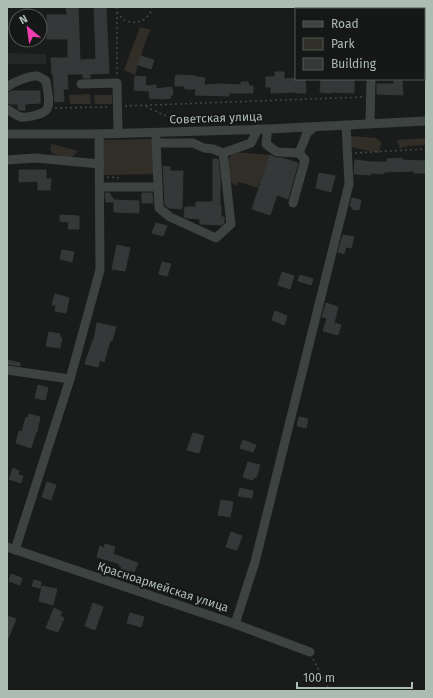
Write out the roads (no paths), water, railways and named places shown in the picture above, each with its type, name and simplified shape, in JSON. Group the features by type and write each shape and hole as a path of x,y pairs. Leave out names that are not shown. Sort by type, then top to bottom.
{"street":[{"path":"7,87 13,83 34,76 40,77 46,83 49,103 47,109 43,113 29,116 21,117 7,109"},
{"path":"370,123 371,80"},
{"path":"81,84 117,83 118,133"},
{"path":"27,134 29,116"},
{"name":"Советская улица","path":"7,134 99,134 261,129 426,121"},
{"path":"235,624 255,562 349,184 346,125"},
{"path":"298,153 308,133 314,127"},
{"path":"156,143 193,143 204,148 213,149 223,153 251,143 261,129 267,135 266,144 277,152 298,153 305,160 293,203"},
{"path":"155,132 159,208 170,217 216,238 231,224 223,153"},
{"path":"11,549 70,379 100,270 99,134"},
{"path":"7,160 35,158 100,164"},
{"path":"100,186 158,186"},
{"path":"7,370 70,379"},
{"name":"Красноармейская улица","path":"11,549 235,624 310,652"}]}
